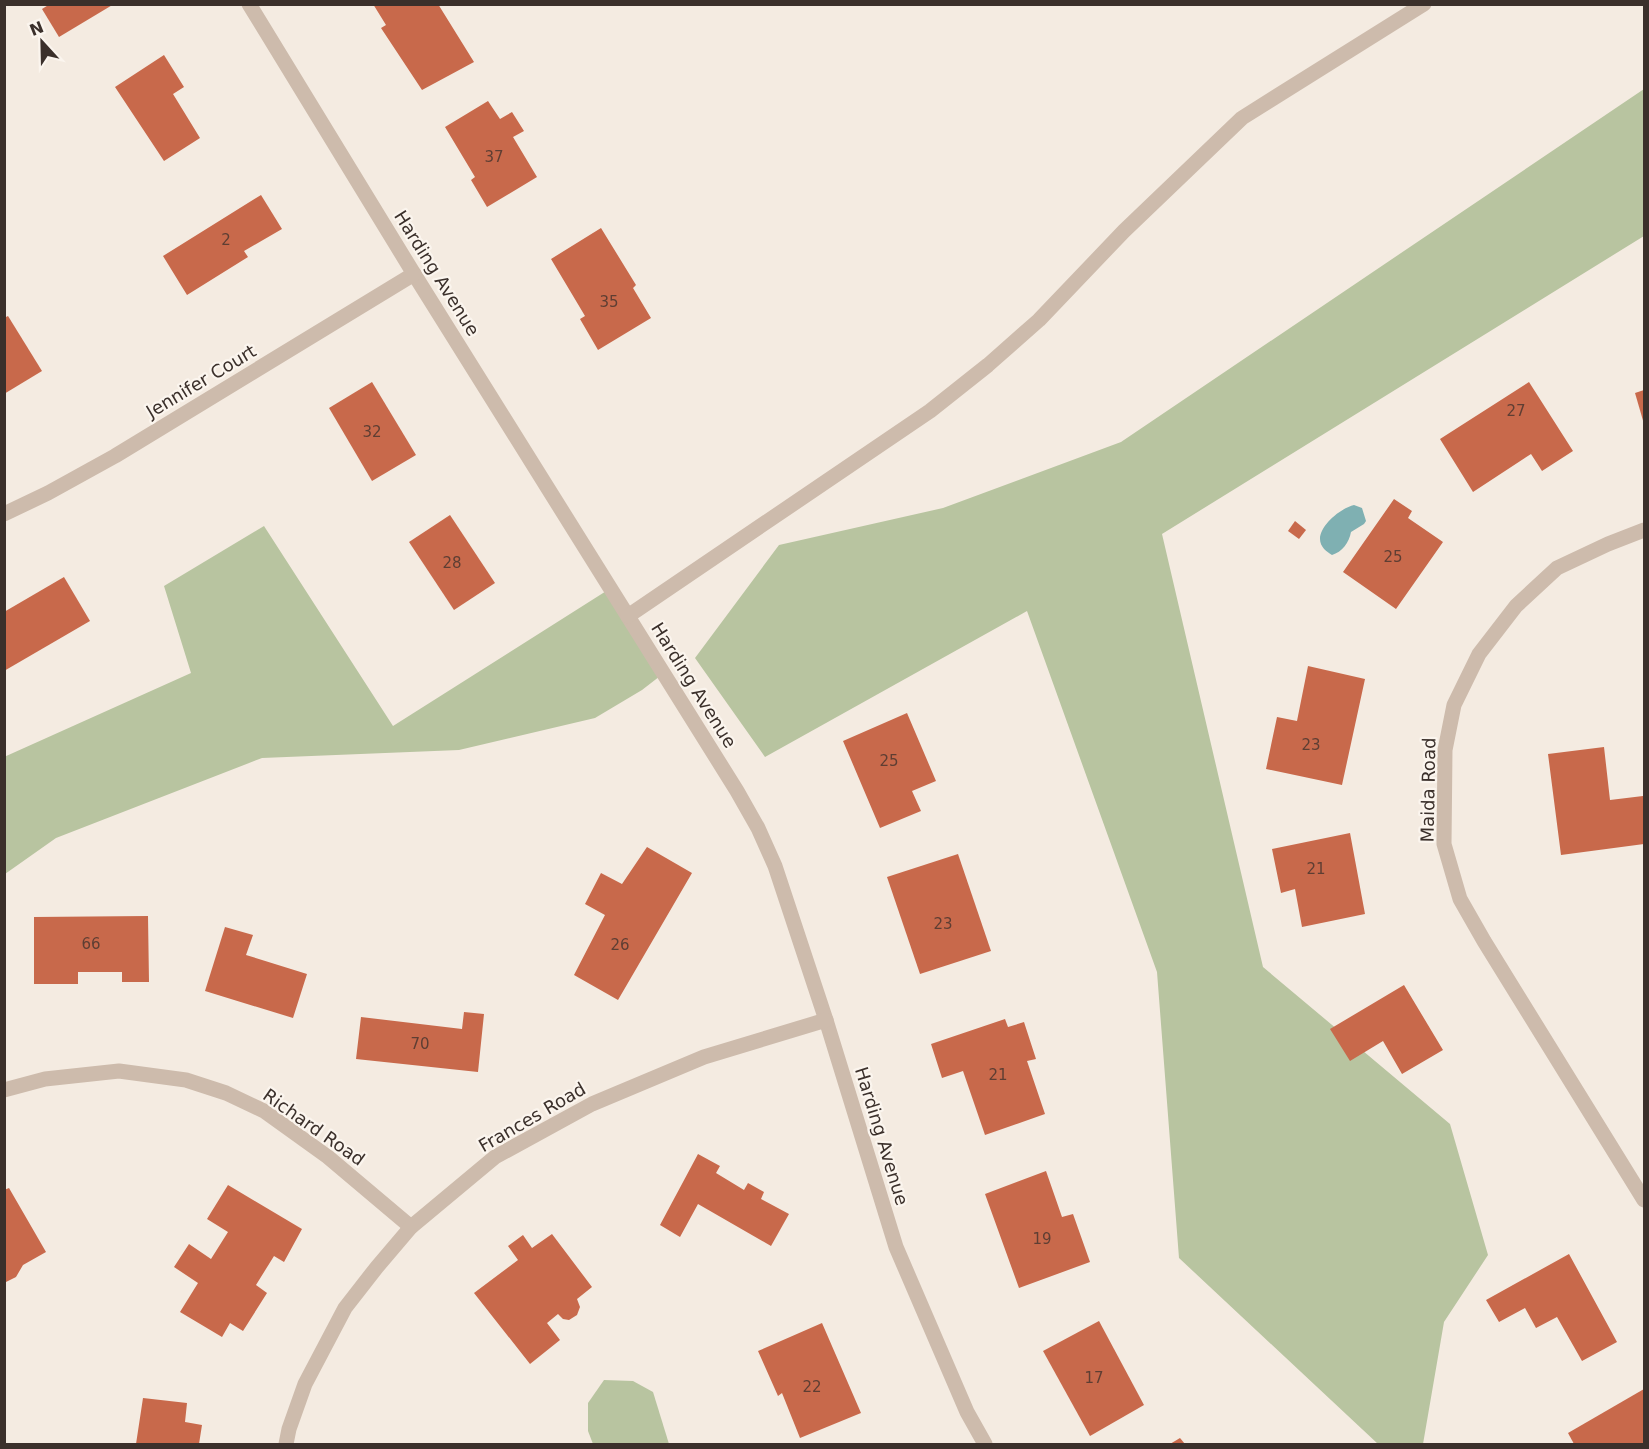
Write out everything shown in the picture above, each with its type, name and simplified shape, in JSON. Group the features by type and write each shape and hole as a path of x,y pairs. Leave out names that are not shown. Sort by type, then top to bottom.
{"street":[{"name":"Harding Avenue","path":"249,4 758,828 775,866 826,1020 896,1247 967,1412 985,1444"},
{"path":"628,616 930,411 988,365 1039,320 1124,231 1242,117 1424,4"},
{"name":"Jennifer Court","path":"4,514 116,456 414,273"},
{"name":"Maida Road","path":"1644,530 1557,568 1516,606 1479,654 1454,705 1449,728 1445,750 1444,844 1460,899 1644,1200"},
{"name":"Frances Road","path":"286,1444 305,1384 345,1308 411,1227 495,1157 592,1104 704,1057 826,1020"},
{"name":"Richard Road","path":"4,1090 45,1079 119,1071 186,1080 226,1093 264,1111 328,1157 411,1227"}],"green space":[{"path":"1644,89 1644,236 1162,534 1263,967 1450,1124 1488,1255 1444,1322 1423,1444 1378,1444 1179,1258 1157,972 1027,611 765,757 695,658 779,545 943,508 1121,442"},
{"path":"264,526 393,726 611,588 664,673 642,690 595,718 459,750 262,758 56,838 5,874 4,757 191,673 164,586"},
{"path":"604,1380 633,1381 653,1392 669,1444 593,1444 588,1431 588,1403"}],"water":[{"path":"1354,505 1362,508 1366,521 1351,532 1342,549 1332,555 1321,544 1323,528 1332,518"}],"building":[{"path":"50,4 114,4 59,37 42,9"},
{"path":"373,4 419,4 420,6 438,4 474,62 422,90 381,28 386,25"},
{"path":"164,55 184,87 173,94 200,138 164,161 115,87"},
{"path":"488,101 500,119 512,112 524,131 513,137 537,177 487,207 471,180 475,177 445,127"},
{"path":"261,195 282,229 244,251 248,257 187,295 163,256"},
{"path":"601,228 636,285 633,288 651,318 598,350 580,319 585,316 551,259"},
{"path":"8,316 42,371 4,394 4,318"},
{"path":"372,382 416,455 372,481 329,408"},
{"path":"1529,382 1573,451 1542,471 1531,454 1473,492 1440,439"},
{"path":"1644,390 1644,424 1635,393"},
{"path":"1394,499 1412,511 1408,518 1443,542 1396,609 1343,572"},
{"path":"450,515 495,583 454,610 409,542"},
{"path":"1295,521 1306,530 1299,539 1288,531"},
{"path":"64,577 90,621 4,671 4,612"},
{"path":"1308,666 1365,679 1342,785 1266,769 1277,717 1297,721"},
{"path":"907,713 936,781 912,791 921,811 880,828 843,741"},
{"path":"1604,747 1610,800 1643,796 1644,844 1561,855 1548,754"},
{"path":"1350,833 1365,914 1302,927 1295,889 1281,893 1272,849"},
{"path":"647,847 692,873 618,1000 574,975 605,915 585,904 601,873 622,884"},
{"path":"958,854 991,951 920,974 887,877"},
{"path":"148,916 149,982 122,982 122,972 78,972 78,984 34,984 34,917"},
{"path":"225,927 253,935 246,955 307,974 293,1018 205,991"},
{"path":"1404,985 1443,1050 1402,1074 1383,1041 1350,1061 1330,1029"},
{"path":"464,1012 484,1014 478,1072 356,1059 361,1017 462,1029"},
{"path":"1005,1019 1008,1027 1024,1022 1036,1059 1027,1061 1045,1114 985,1135 963,1071 942,1078 931,1044"},
{"path":"698,1154 720,1166 716,1173 744,1190 748,1183 764,1192 761,1199 789,1214 771,1246 698,1204 680,1237 660,1225"},
{"path":"1046,1171 1062,1217 1073,1214 1090,1262 1019,1288 985,1194"},
{"path":"228,1185 302,1229 284,1262 274,1256 256,1285 267,1293 243,1331 230,1323 222,1337 180,1312 198,1283 174,1267 189,1244 211,1259 228,1232 207,1219"},
{"path":"9,1188 46,1252 23,1265 16,1277 4,1283 4,1190"},
{"path":"552,1234 592,1287 577,1299 580,1307 577,1315 569,1320 563,1319 558,1314 547,1323 560,1340 530,1364 474,1293 518,1260 508,1246 523,1235 532,1248"},
{"path":"1569,1254 1617,1342 1582,1361 1557,1317 1536,1328 1525,1308 1499,1322 1486,1300"},
{"path":"1099,1321 1144,1405 1090,1436 1043,1351"},
{"path":"822,1323 861,1413 800,1438 782,1393 778,1396 758,1351"},
{"path":"1644,1389 1644,1444 1574,1444 1568,1433"},
{"path":"143,1398 187,1403 185,1422 202,1425 199,1444 136,1444"},
{"path":"1180,1438 1185,1444 1170,1444"}]}
